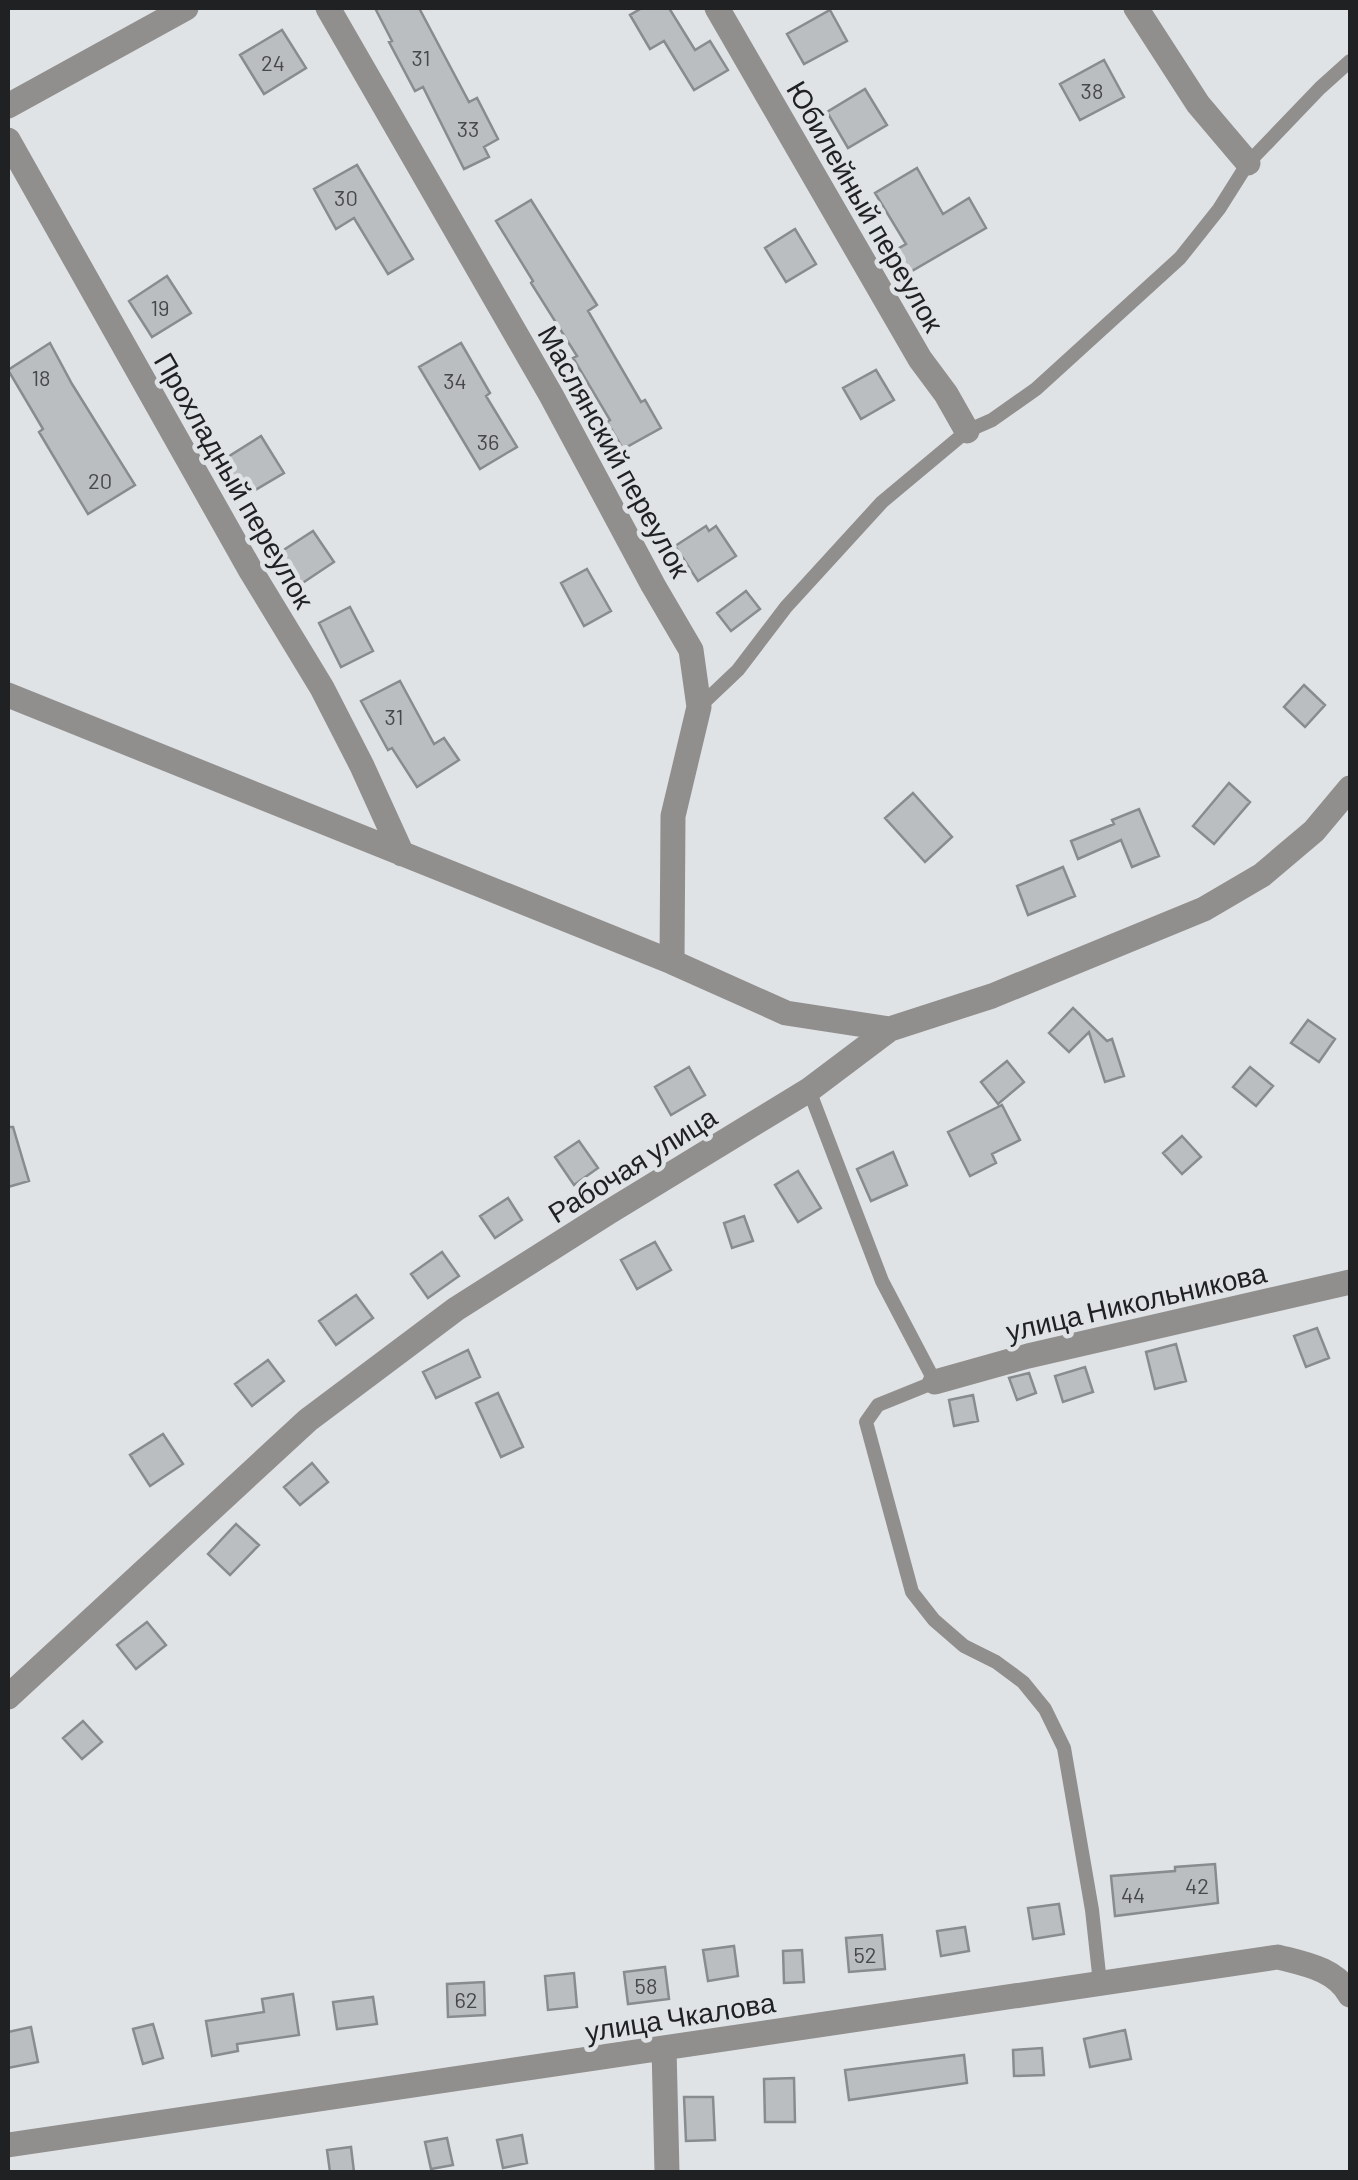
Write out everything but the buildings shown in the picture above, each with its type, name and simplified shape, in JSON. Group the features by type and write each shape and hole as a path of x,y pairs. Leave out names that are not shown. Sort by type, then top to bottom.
{"street":[{"path":"8,106 186,8"},
{"name":"Маслянский переулок","path":"328,8 552,395 692,650 699,707 673,816 672,962"},
{"name":"Юбилейный переулок","path":"716,8 920,359 967,431"},
{"path":"1136,8 1198,104 1248,162"},
{"name":"Прохладный переулок","path":"8,140 251,571 322,688 402,854"},
{"path":"8,695 672,962 786,1012 890,1029"},
{"name":"Рабочая улица","path":"8,1697 308,1420 456,1309 809,1090 890,1029 992,996 1204,909 1262,876 1314,831 1350,788"},
{"name":"улица Никольникова","path":"935,1382 1028,1356 1350,1282"},
{"name":"улица Чкалова","path":"8,2145 1278,1957 1322,1968 1350,1995"},
{"path":"664,2048 667,2172"}],"lane":[{"path":"699,707 738,670 786,607 882,502 967,431 992,420 1036,389 1180,258 1219,209 1248,162 1350,61"},
{"path":"809,1090 882,1281 935,1382 878,1405 866,1422 912,1592 934,1620 964,1646 996,1662 1023,1682 1046,1709 1064,1748 1092,1910 1100,1983"}]}
